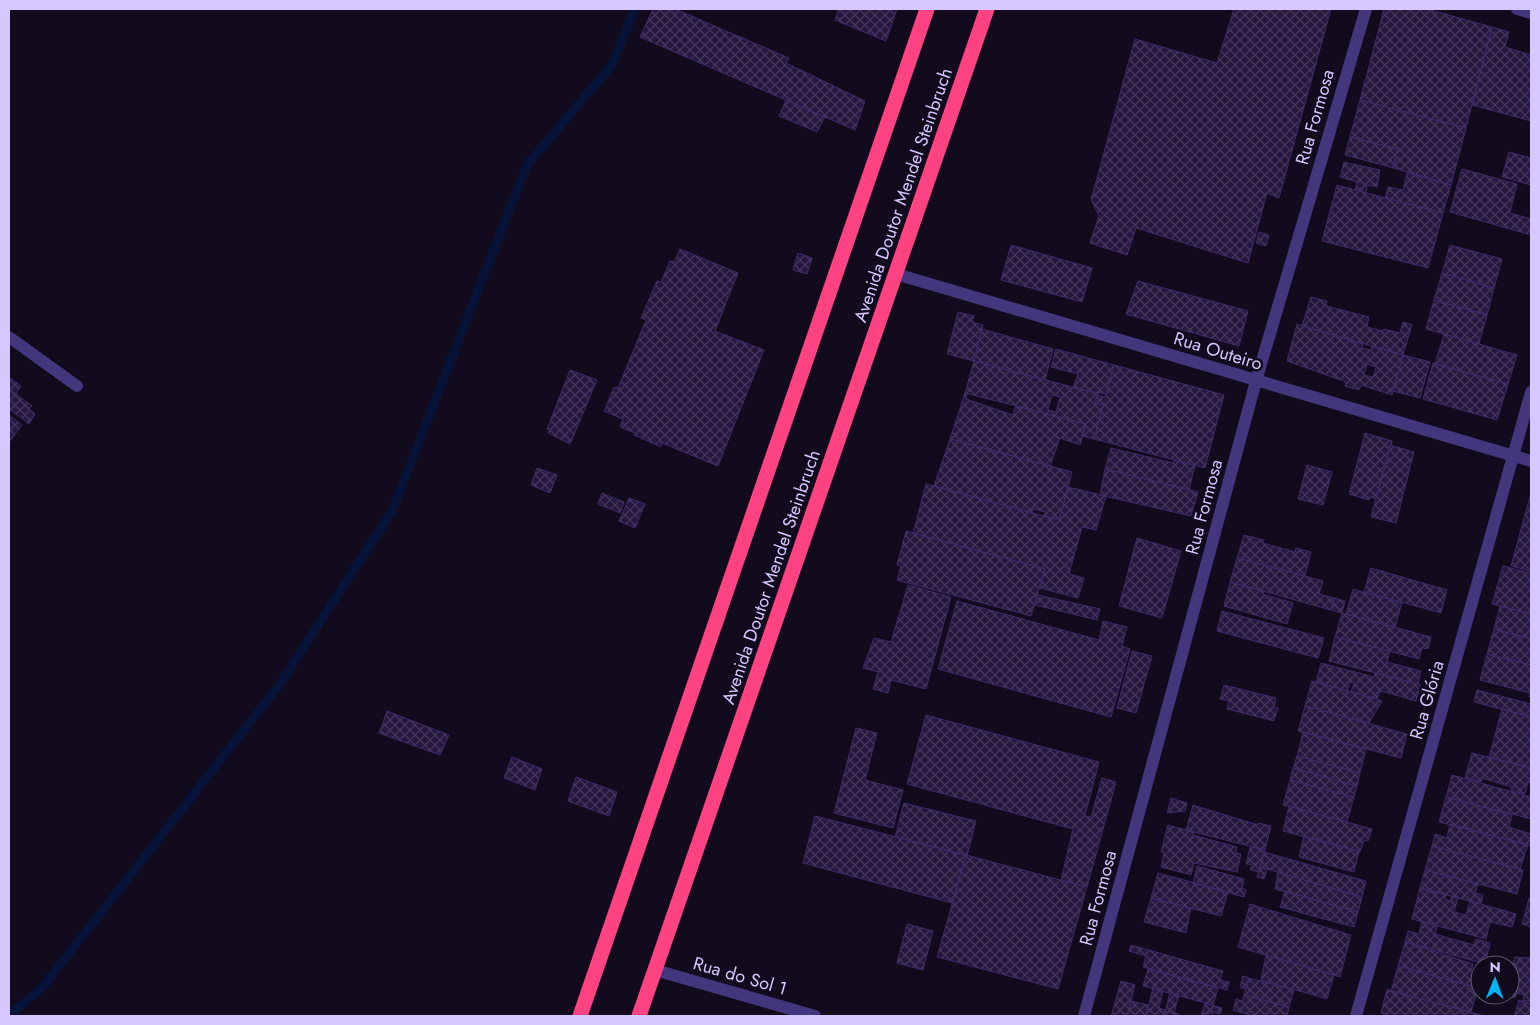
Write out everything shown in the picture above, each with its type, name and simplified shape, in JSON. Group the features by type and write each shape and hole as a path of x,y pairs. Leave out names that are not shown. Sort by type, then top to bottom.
{"highway":[{"name":"Avenida Doutor Mendel Steinbruch","path":"580,1016 928,9"},
{"name":"Avenida Doutor Mendel Steinbruch","path":"639,1016 987,9"}],"street":[{"name":"Rua Formosa","path":"1084,1016 1256,381 1366,9"},
{"path":"1517,9 1531,12"},
{"name":"Rua Outeiro","path":"896,274 1531,461"},
{"path":"9,337 77,386"},
{"name":"Rua Glória","path":"1356,1016 1531,392"},
{"name":"Rua do Sol 1","path":"655,970 815,1016"}],"building":[{"path":"653,9 675,9 789,58 786,63 865,101 855,130 640,37"},
{"path":"839,9 897,9 886,41 835,20"},
{"path":"1234,9 1331,9 1279,198 1267,193 1248,263 1136,228 1127,255 1090,243 1099,216 1091,200 1135,39 1217,63"},
{"path":"1384,9 1427,9 1492,27 1466,128 1360,100"},
{"path":"1492,27 1509,32 1505,47 1531,55 1531,121 1472,105"},
{"path":"786,100 825,117 817,132 779,116"},
{"path":"1360,100 1466,128 1451,185 1394,168 1397,149 1350,137"},
{"path":"1350,137 1397,149 1394,168 1345,155"},
{"path":"1509,152 1531,158 1531,185 1502,177"},
{"path":"1344,162 1380,170 1377,187 1367,185 1366,193 1355,190 1357,182 1340,177"},
{"path":"1462,169 1517,184 1510,213 1531,219 1531,235 1450,212"},
{"path":"1407,173 1451,185 1443,213 1385,198 1388,187 1403,190"},
{"path":"1337,185 1443,213 1428,268 1322,241"},
{"path":"1259,232 1269,235 1266,246 1256,243"},
{"path":"1011,245 1092,268 1082,302 1001,280"},
{"path":"1450,245 1502,259 1494,288 1442,273"},
{"path":"680,249 738,273 715,331 764,350 718,466 662,443 661,447 634,435 635,433 620,427 623,419 604,411 614,387 618,388 646,320 641,318 657,281 661,282 670,261 674,262"},
{"path":"798,253 812,258 807,274 793,270"},
{"path":"1442,273 1494,288 1487,315 1434,300"},
{"path":"1138,281 1248,311 1239,346 1126,314"},
{"path":"1311,297 1327,301 1326,306 1369,317 1367,327 1400,333 1403,322 1412,325 1403,355 1302,326"},
{"path":"1434,300 1487,315 1479,344 1426,329"},
{"path":"958,312 974,316 972,322 983,325 974,361 947,354"},
{"path":"1297,324 1363,344 1362,348 1371,350 1372,346 1403,355 1392,395 1361,385 1359,390 1345,386 1346,382 1287,361","holes":["1367,364 1376,367 1373,377 1364,375"]},
{"path":"982,329 1053,349 1045,380 974,361"},
{"path":"1444,334 1517,355 1508,384 1435,364"},
{"path":"1056,349 1114,365 1106,394 1073,388 1078,374 1051,367"},
{"path":"1403,355 1430,362 1420,398 1393,391"},
{"path":"974,361 1095,393 1099,392 1095,403 1103,405 1094,439 1082,436 1086,424 965,393","holes":["1052,395 1060,397 1056,412 1048,410"]},
{"path":"1433,363 1508,384 1497,420 1423,399"},
{"path":"1114,365 1224,395 1205,468 1094,439 1103,405 1095,403 1097,395 1105,397"},
{"path":"570,370 597,380 570,444 548,433 550,430 547,429"},
{"path":"9,377 21,386 16,394 32,406 29,409 35,414 29,424 9,409"},
{"path":"965,393 967,394 966,399 1013,415 1016,406 1086,424 1080,445 1060,438 1050,466 950,439"},
{"path":"9,415 22,425 10,441 9,440"},
{"path":"1365,433 1392,441 1376,499 1370,497 1369,500 1349,494"},
{"path":"950,439 1072,472 1059,520 1044,516 1045,512 1033,509 1032,513 934,486"},
{"path":"1390,445 1414,452 1396,523 1371,517"},
{"path":"1111,448 1173,463 1174,460 1195,465 1189,490 1105,469"},
{"path":"1307,465 1332,472 1323,505 1298,499"},
{"path":"537,468 557,475 550,493 531,485"},
{"path":"1105,469 1198,492 1191,516 1100,495"},
{"path":"926,484 1059,520 1068,487 1106,496 1096,530 1082,527 1069,574 1084,578 1078,598 1040,588 1045,569 913,533"},
{"path":"602,493 624,502 620,513 598,504"},
{"path":"1531,493 1531,571 1511,566"},
{"path":"629,498 645,504 635,528 619,521"},
{"path":"906,531 1045,569 1031,616 897,580 901,566 897,565"},
{"path":"1244,535 1264,540 1263,543 1295,552 1296,548 1311,552 1305,576 1237,558"},
{"path":"1137,538 1181,551 1162,618 1119,606"},
{"path":"1237,558 1323,581 1319,594 1334,598 1331,610 1230,582"},
{"path":"1503,566 1531,573 1531,614 1492,604"},
{"path":"1371,568 1447,590 1441,613 1364,592"},
{"path":"1230,582 1264,591 1263,594 1293,603 1287,624 1224,606"},
{"path":"908,585 951,597 926,689 891,680 888,693 873,689 878,672 863,668 874,638 891,642"},
{"path":"1353,589 1402,603 1395,627 1346,614"},
{"path":"1038,595 1100,609 1097,620 1035,605"},
{"path":"1334,598 1345,601 1342,613 1331,610"},
{"path":"957,601 1099,640 1103,621 1127,627 1122,646 1130,649 1111,717 938,669"},
{"path":"1500,606 1531,614 1531,639 1494,629"},
{"path":"1222,611 1324,638 1318,658 1217,631"},
{"path":"1342,613 1431,637 1428,649 1422,648 1419,659 1335,637"},
{"path":"1494,629 1531,639 1531,665 1487,654"},
{"path":"1335,637 1390,651 1387,662 1421,671 1418,684 1329,661"},
{"path":"1132,651 1152,656 1136,713 1117,708"},
{"path":"1487,654 1531,665 1531,698 1529,697 1530,693 1480,680"},
{"path":"1321,663 1374,677 1375,673 1421,685 1416,701 1381,691 1377,699 1351,692 1354,683 1350,682 1347,691 1316,682"},
{"path":"1312,681 1382,701 1369,723 1305,706"},
{"path":"1224,685 1276,698 1274,707 1278,708 1274,721 1227,709 1229,701 1220,699"},
{"path":"1477,690 1531,704 1531,717 1474,702"},
{"path":"1305,706 1407,734 1401,758 1298,731"},
{"path":"1502,709 1531,717 1531,768 1489,757"},
{"path":"387,711 449,735 440,755 379,733"},
{"path":"926,715 1099,762 1085,816 1091,817 1102,778 1116,782 1087,887 1061,880 1073,829 907,784"},
{"path":"856,728 877,733 865,780 903,790 893,828 834,813"},
{"path":"1303,732 1366,749 1360,773 1297,756"},
{"path":"1472,753 1531,768 1531,783 1528,782 1525,794 1511,790 1511,787 1482,778 1481,782 1465,778"},
{"path":"1297,756 1360,773 1357,786 1293,768"},
{"path":"512,757 542,769 535,790 504,778"},
{"path":"1293,768 1357,786 1354,797 1290,780"},
{"path":"1452,775 1531,797 1531,819 1446,797"},
{"path":"576,777 617,792 609,816 568,801"},
{"path":"1290,780 1354,797 1347,822 1283,805"},
{"path":"1446,797 1512,815 1509,827 1531,834 1531,846 1439,822"},
{"path":"1171,798 1187,803 1185,811 1167,813"},
{"path":"904,803 976,821 967,856 895,837"},
{"path":"1193,805 1258,825 1258,823 1271,826 1265,850 1186,830"},
{"path":"1289,806 1372,829 1368,841 1364,840 1360,852 1283,831"},
{"path":"815,816 966,855 952,903 803,863"},
{"path":"1450,824 1528,845 1520,869 1432,846 1435,834 1447,838"},
{"path":"1168,825 1194,832 1193,835 1237,847 1236,853 1241,854 1237,872 1194,863 1191,875 1161,867 1164,853 1161,852"},
{"path":"1304,836 1359,851 1354,872 1299,857"},
{"path":"1432,846 1523,870 1517,894 1425,870"},
{"path":"1250,847 1265,850 1259,872 1250,870 1252,865 1246,864"},
{"path":"1264,852 1366,881 1362,897 1260,867"},
{"path":"966,855 1087,887 1058,989 937,957"},
{"path":"1197,866 1244,879 1242,888 1246,890 1244,897 1193,883"},
{"path":"1260,867 1267,869 1264,879 1257,877"},
{"path":"1425,870 1478,884 1475,893 1483,895 1481,904 1420,888"},
{"path":"1278,872 1362,897 1358,912 1275,889"},
{"path":"1158,873 1228,892 1221,916 1151,898"},
{"path":"1420,888 1446,895 1445,899 1450,901 1452,896 1458,898 1454,912 1466,915 1470,901 1516,914 1512,927 1490,922 1486,939 1412,919"},
{"path":"1285,891 1358,912 1354,927 1280,907"},
{"path":"1151,898 1191,908 1186,933 1144,922"},
{"path":"1529,898 1531,898 1531,927 1522,924"},
{"path":"1250,904 1351,935 1340,977 1238,947"},
{"path":"1422,921 1437,926 1435,934 1474,945 1476,939 1490,943 1487,955 1470,955 1470,960 1405,942 1408,931 1419,934"},
{"path":"907,924 933,931 923,970 897,963"},
{"path":"1405,942 1470,963 1470,985 1398,966"},
{"path":"1131,945 1223,971 1220,980 1229,982 1227,990 1143,967 1146,956 1129,951"},
{"path":"1266,955 1334,975 1327,999 1261,980"},
{"path":"1520,957 1531,958 1531,1002 1523,1000 1524,995 1520,994"},
{"path":"1398,966 1470,986 1470,1005 1473,1005 1471,1012 1391,991"},
{"path":"1148,969 1218,988 1213,1005 1143,986"},
{"path":"1243,976 1249,978 1245,989 1240,987"},
{"path":"1249,978 1294,990 1289,1007 1244,995"},
{"path":"1121,981 1135,985 1127,1016 1111,1016"},
{"path":"1153,988 1163,991 1159,1008 1166,1010 1164,1016 1146,1016"},
{"path":"1387,989 1485,1016 1392,1016 1381,1013"},
{"path":"1170,993 1179,995 1174,1012 1182,1016 1164,1016"},
{"path":"1244,995 1289,1007 1287,1016 1254,1016 1233,1010 1236,999 1242,1001"},
{"path":"1520,1000 1531,1004 1531,1016 1514,1016 1517,1005 1520,1005"},
{"path":"1131,1001 1148,1005 1146,1016 1127,1016"},
{"path":"1205,1003 1222,1008 1220,1014 1213,1012 1212,1016 1201,1016"}],"waterway":[{"path":"9,1015 42,988 280,684 392,511 527,165 612,65 635,9"}]}
